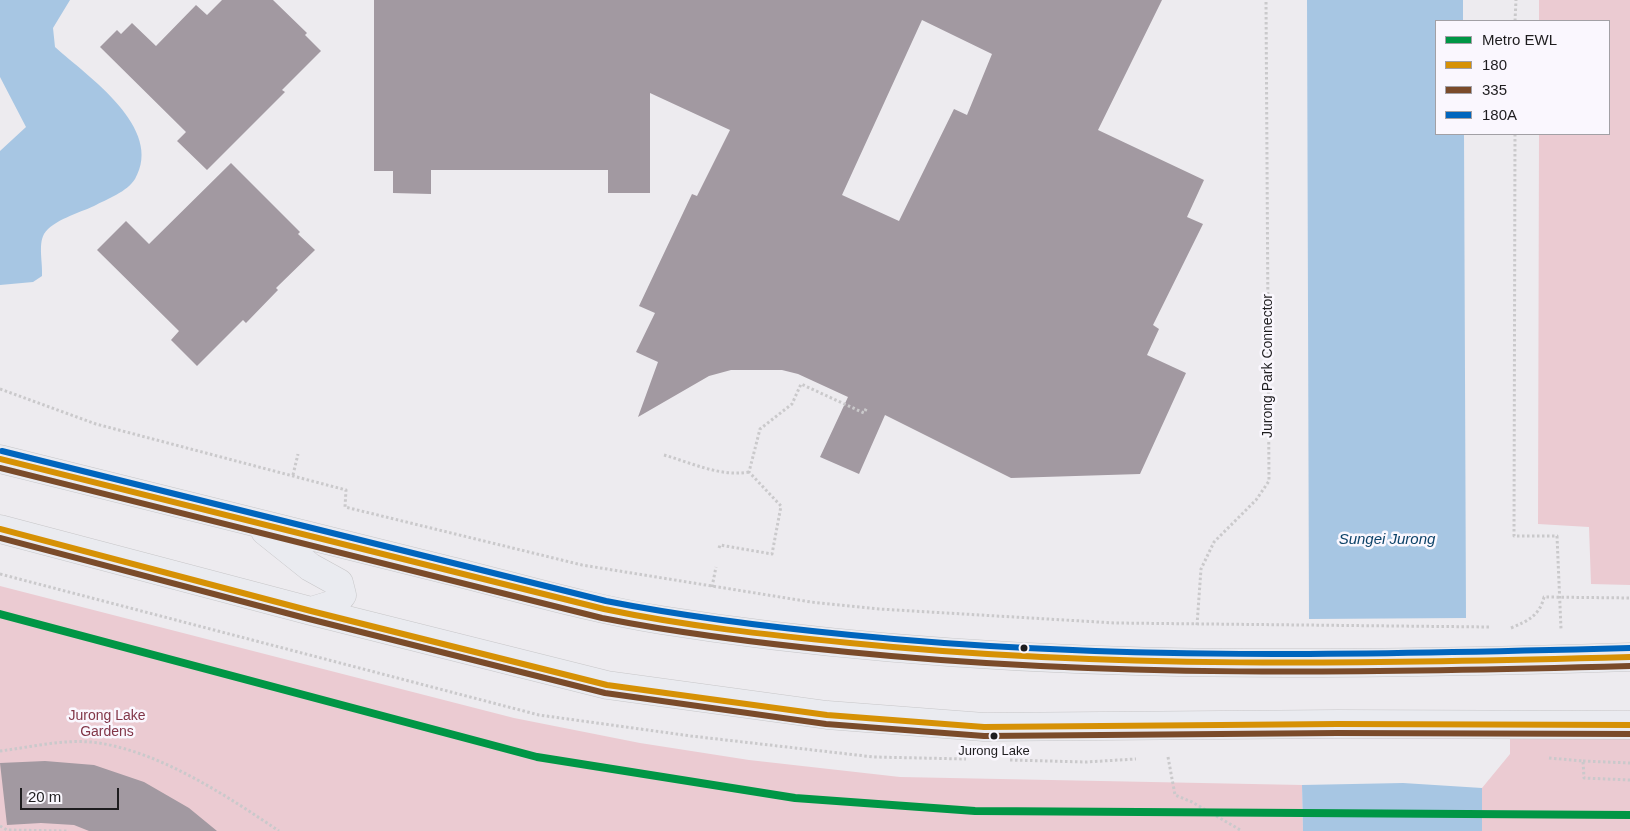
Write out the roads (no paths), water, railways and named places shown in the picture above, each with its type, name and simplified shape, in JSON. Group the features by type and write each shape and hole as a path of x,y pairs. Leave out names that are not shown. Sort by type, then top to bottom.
{"main road":[{"path":"0,459 258,525 628,614 828,642 963,654 1115,660 1338,662 1630,658"},
{"path":"258,525 310,567 339,583 342,595 334,604 311,611"},
{"path":"0,529 311,611 607,685 827,715 984,727 1338,724 1630,725"}],"water":[{"path":"0,0 70,0 53,28 55,47 102,88 131,122 140,141 141,160 135,179 127,188 94,206 60,221 48,229 41,243 42,276 33,282 0,285 0,151 26,127 0,77"},
{"name":"Sungei Jurong","path":"1307,0 1463,0 1463,20 1435,20 1435,135 1464,135 1466,618 1309,619"},
{"path":"1403,783 1482,788 1482,831 1303,831 1302,785"}],"metro line":[{"name":"EWL","path":"0,614 537,757 795,798 975,811 1630,815"}],"place":[{"name":"Jurong Lake","path":"994,736"}],"park label":[{"name":"Jurong Lake Gardens","path":"107,724"}]}
